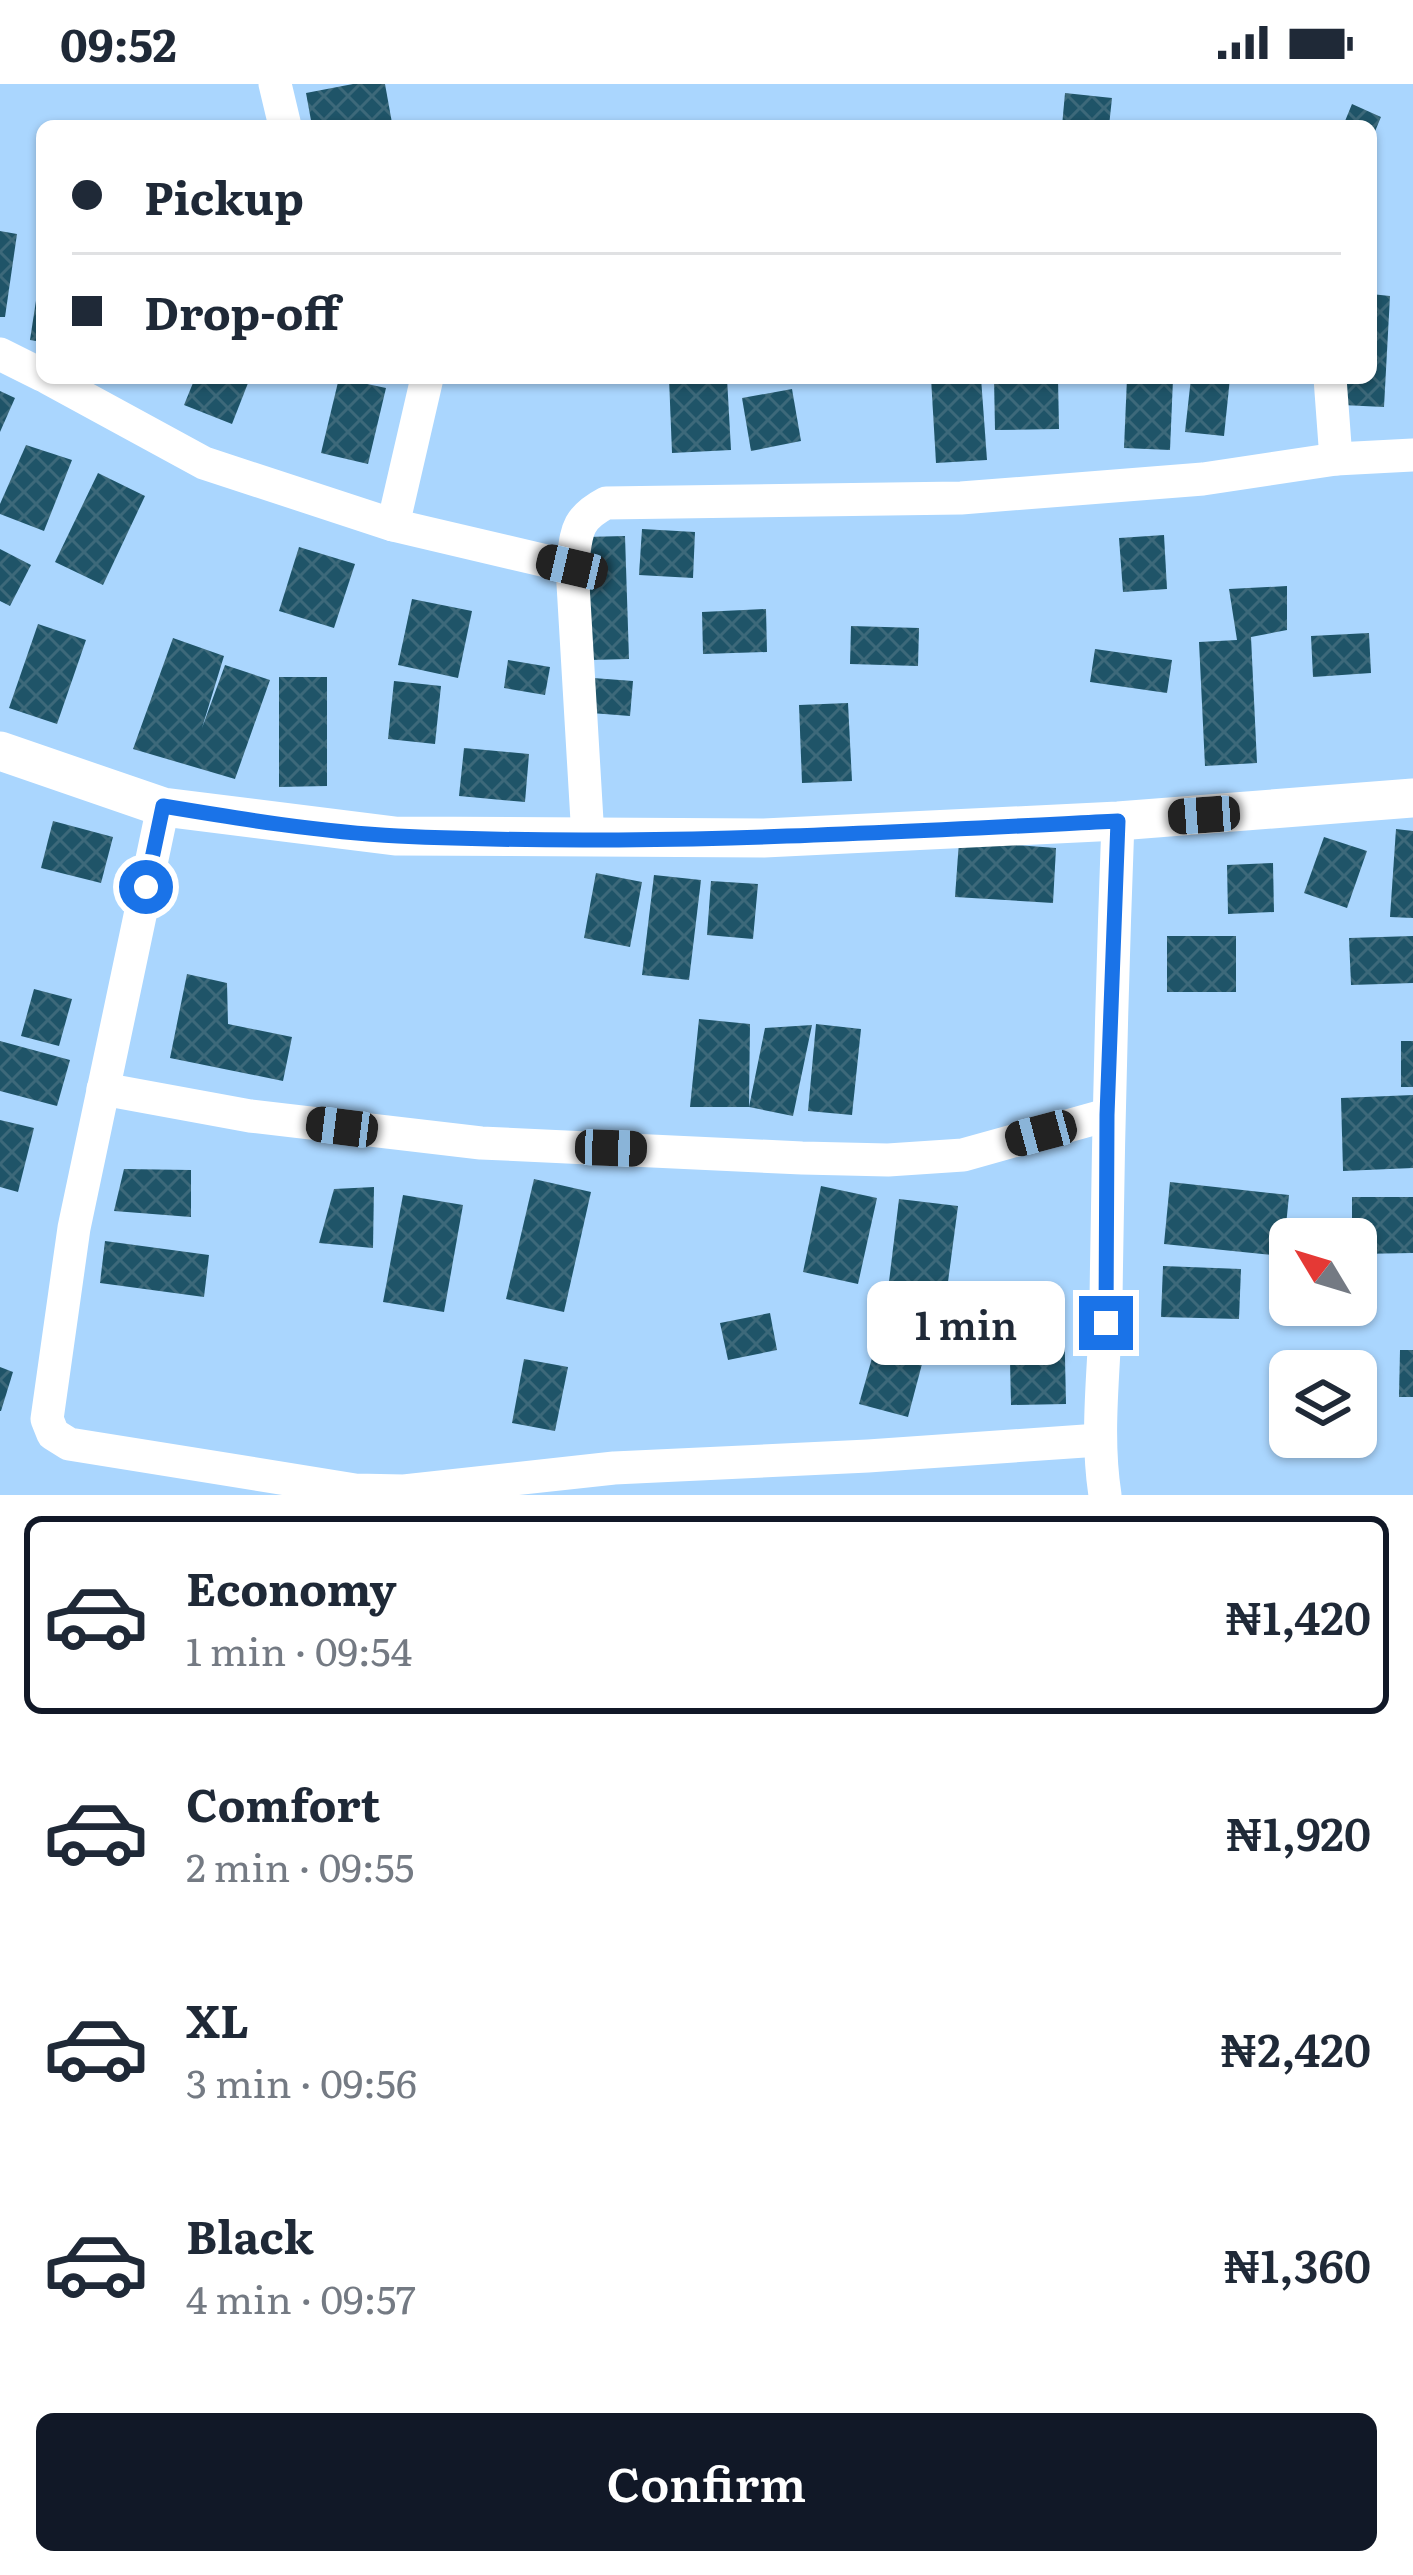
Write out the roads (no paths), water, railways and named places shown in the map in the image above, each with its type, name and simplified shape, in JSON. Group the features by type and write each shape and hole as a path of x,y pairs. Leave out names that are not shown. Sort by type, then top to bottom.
{"street":[{"path":"275,84 284,120"},
{"path":"0,354 36,372"},
{"path":"59,384 191,458 393,525 572,567"},
{"path":"393,525 426,384"},
{"path":"1330,384 1336,459"},
{"path":"588,838 572,567 578,526 587,513 606,503 962,498 1413,455"},
{"path":"0,752 163,806 394,836 764,838 1118,821 1413,798"},
{"path":"163,806 74,1228 47,1420 53,1433 69,1444 355,1490 404,1492 464,1490 614,1468 1099,1439"},
{"path":"1105,1495 1099,1439 1106,1364 1107,1115 1118,821"},
{"path":"104,1089 250,1115 481,1143 824,1159 963,1155 1107,1115"}]}
